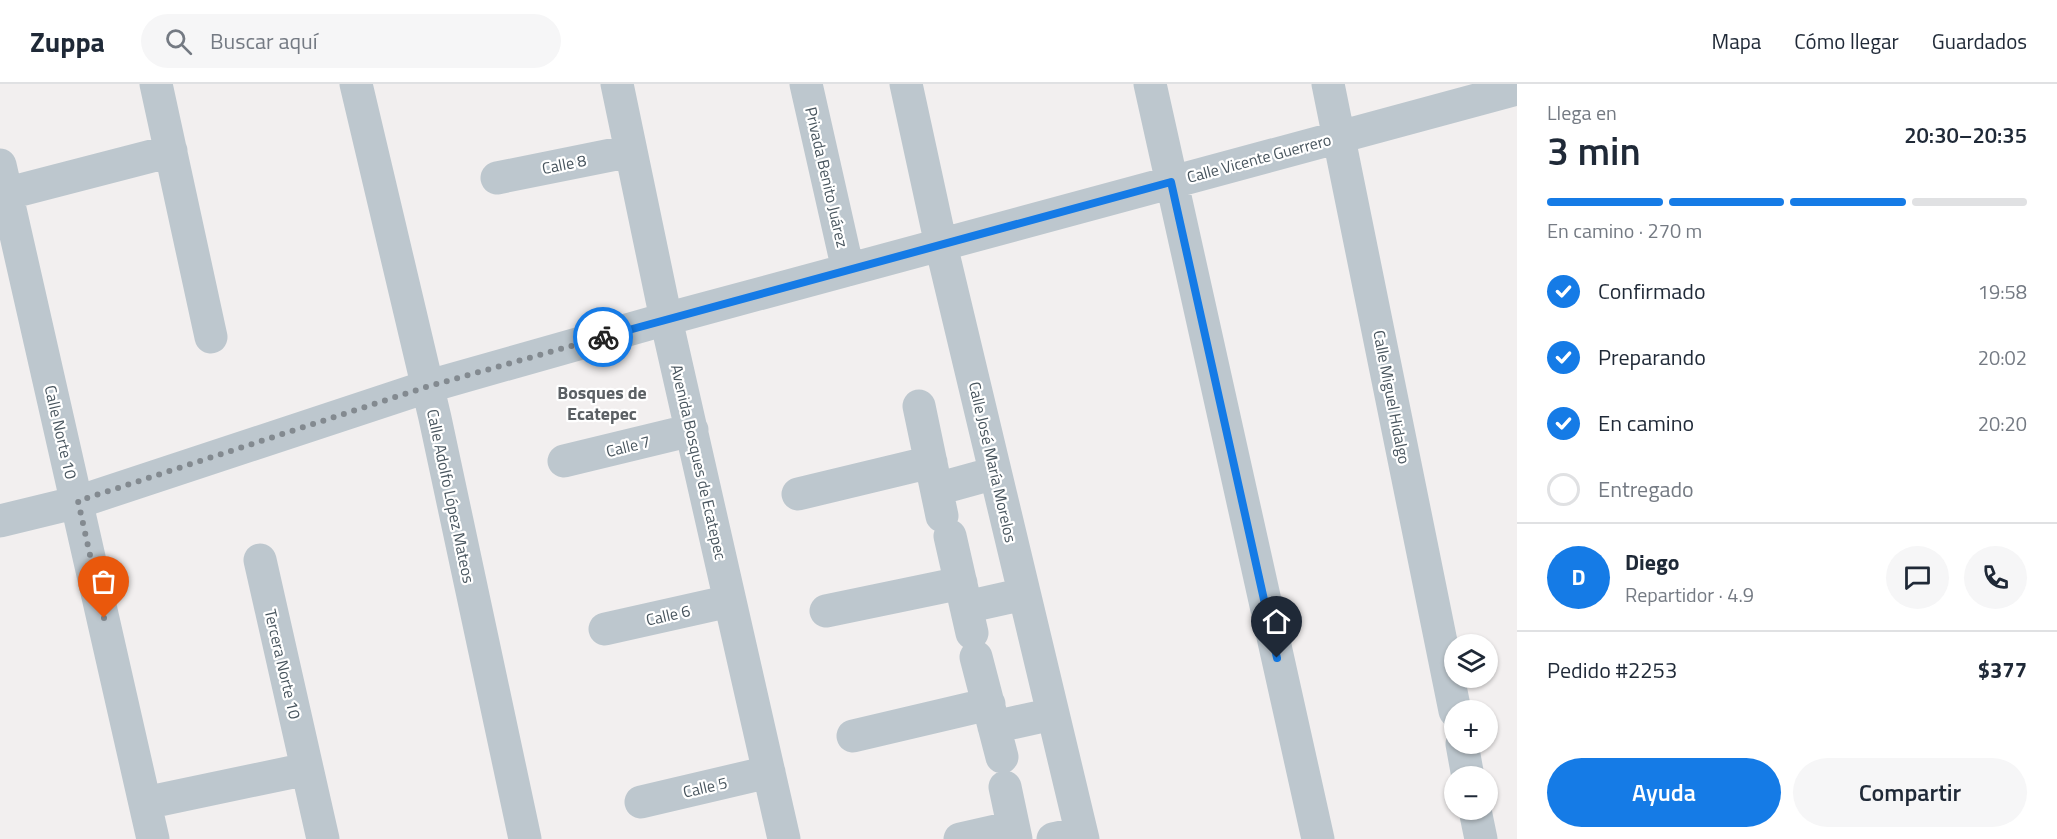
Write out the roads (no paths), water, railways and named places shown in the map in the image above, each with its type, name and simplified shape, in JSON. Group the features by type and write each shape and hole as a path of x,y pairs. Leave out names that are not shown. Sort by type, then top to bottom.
{"street":[{"path":"156,84 211,337"},
{"name":"Calle Adolfo López Mateos","path":"356,84 435,418 525,839"},
{"name":"Avenida Bosques de Ecatepec","path":"617,84 666,320 784,839"},
{"name":"Privada Benito Juárez","path":"806,84 848,270"},
{"name":"Calle José María Morelos","path":"906,84 941,245 1053,714 1072,837"},
{"path":"1150,84 1318,839"},
{"name":"Calle Miguel Hidalgo","path":"1328,84 1453,700"},
{"name":"Calle Vicente Guerrero","path":"0,521 78,501 426,387 1517,88"},
{"path":"3,179 171,151"},
{"name":"Calle 8","path":"497,178 631,151"},
{"name":"Calle Norte 10","path":"3,179 153,839"},
{"path":"919,406 998,744 1015,833 960,839"},
{"name":"Calle 7","path":"564,461 692,430"},
{"path":"798,494 940,501 996,473"},
{"name":"Tercera Norte 10","path":"260,560 323,839"},
{"path":"826,611 969,620 1024,594"},
{"name":"Calle 6","path":"605,629 730,601"},
{"path":"852,736 998,744 1053,714"},
{"path":"145,803 307,769"},
{"name":"Calle 5","path":"641,802 769,772"},
{"path":"1477,820 1481,839"}],"district":[{"name":"Bosques de Ecatepec","path":"602,402"}]}
